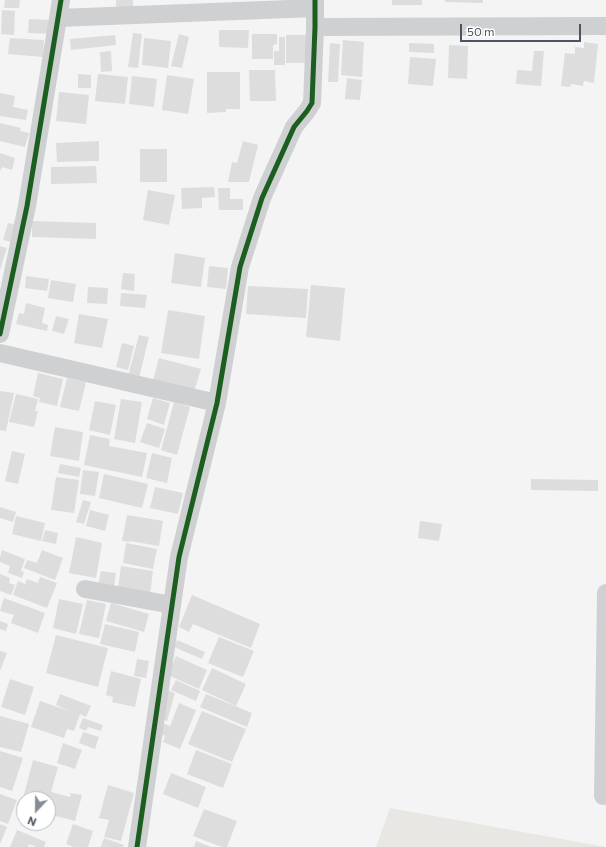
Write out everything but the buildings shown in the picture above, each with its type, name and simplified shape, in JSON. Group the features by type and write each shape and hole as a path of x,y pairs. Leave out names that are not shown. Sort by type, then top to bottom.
{"street":[{"path":"0,334 27,206 61,0"},
{"path":"58,18 315,4 312,103 294,127 262,198 240,267 217,403 179,557 136,847"},
{"path":"315,27 606,26"},
{"path":"0,353 217,403"},
{"path":"85,589 172,605"},
{"path":"603,796 606,593"}],"shaded area":[{"path":"390,808 606,847 376,847"}],"cycle path":[{"path":"0,334 27,206 61,0"},
{"path":"137,847 179,557 217,403 240,267 262,198 294,127 312,103 315,0"}]}
